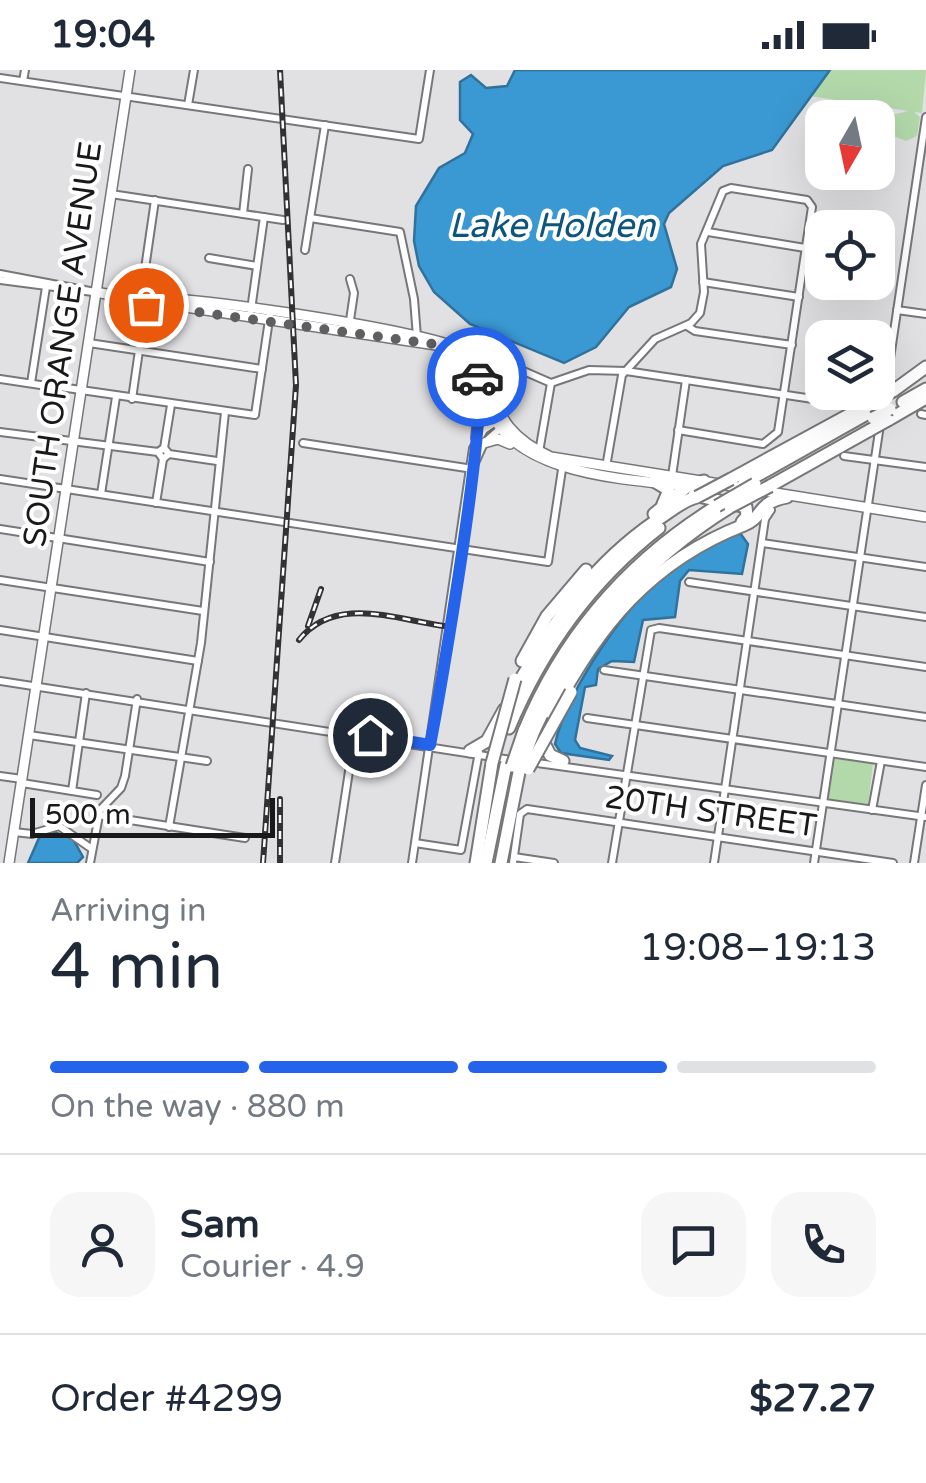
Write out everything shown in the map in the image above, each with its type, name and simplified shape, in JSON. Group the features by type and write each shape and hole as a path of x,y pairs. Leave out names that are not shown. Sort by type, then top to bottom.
{"highway":[{"path":"895,403 926,370"},
{"path":"895,405 926,386"},
{"path":"895,406 926,398"},
{"path":"895,408 924,412"},
{"path":"489,863 501,761 517,681 563,608 602,564 640,532 713,503 756,492 884,410"},
{"path":"527,736 542,661 581,603 636,546 713,503 756,492 884,410"},
{"path":"646,520 670,496 667,486 654,481"},
{"path":"501,863 515,812 501,761 487,741 547,616 598,560 688,486 704,481"},
{"path":"756,492 787,497"},
{"path":"501,761 552,714 618,612 658,570 752,520 756,492"},
{"path":"665,505 690,495 740,504 747,516 739,525"},
{"path":"501,761 527,736 572,655 638,577 713,503"},
{"path":"501,761 527,736 558,660 597,606 663,542 713,503"},
{"path":"476,863 501,761 571,692 633,602 686,552"},
{"path":"527,666 550,617 598,560"},
{"path":"552,714 569,676 638,577"},
{"path":"517,681 527,736 550,756 563,761"}],"main road":[{"name":"SOUTH ORANGE AVENUE","path":"9,863 130,70"},
{"path":"94,292 414,338 452,350 476,370 500,423 537,455"},
{"path":"476,370 500,423 520,450"},
{"path":"481,386 480,440 498,440 563,463 654,481 756,492"},
{"path":"605,470 672,476 756,492"},
{"path":"787,497 926,517"}],"street":[{"path":"24,81 25,70"},
{"path":"188,105 194,70"},
{"path":"0,78 419,139 430,70"},
{"path":"895,323 923,162 926,117"},
{"path":"304,250 325,125"},
{"path":"243,214 248,169"},
{"path":"605,470 619,382 655,339 687,326 702,307 700,250 724,191 731,188 807,200 811,210"},
{"path":"110,194 283,220"},
{"path":"132,398 155,200"},
{"path":"250,313 264,217"},
{"path":"310,218 400,232 414,338"},
{"path":"678,430 762,444 774,438 792,345 805,248 707,232"},
{"path":"209,258 257,266"},
{"path":"0,276 94,292"},
{"path":"0,276 46,287 94,292"},
{"path":"349,328 354,297 350,280"},
{"path":"703,282 799,296"},
{"path":"31,383 46,287"},
{"path":"897,310 926,314"},
{"path":"0,379 255,415 270,316"},
{"path":"687,326 694,331 792,345"},
{"path":"88,343 262,369"},
{"path":"476,370 490,360 500,359 551,383 589,370 626,371 805,398"},
{"path":"672,476 686,380"},
{"path":"537,455 551,383"},
{"path":"101,494 116,396"},
{"path":"156,503 171,404"},
{"path":"814,863 882,410"},
{"path":"169,827 198,660 217,512 217,461 224,412"},
{"path":"412,863 473,468 480,440 500,423"},
{"path":"0,432 217,461"},
{"path":"303,443 473,468"},
{"path":"844,456 926,467"},
{"path":"0,479 548,562 563,463"},
{"path":"714,863 762,543 756,492"},
{"path":"0,529 210,562"},
{"path":"762,543 926,567"},
{"path":"0,580 203,611"},
{"path":"689,582 926,617"},
{"path":"0,630 198,660"},
{"path":"612,863 651,630 926,667"},
{"path":"604,670 926,717"},
{"path":"0,681 355,732 501,761 625,773"},
{"path":"72,791 86,694"},
{"path":"90,863 98,814 121,788 137,700"},
{"path":"587,718 926,767"},
{"path":"336,863 355,732"},
{"path":"29,735 207,761"},
{"path":"415,843 461,850 501,761 527,736"},
{"path":"563,761 924,817"},
{"path":"872,810 880,761"},
{"path":"0,776 97,795"},
{"path":"914,863 926,784"},
{"path":"515,812 513,860 554,863"},
{"name":"20TH STREET","path":"515,812 894,863"},
{"path":"98,814 246,838"},
{"path":"14,832 30,834 50,826 63,826 92,849"}],"green space":[{"path":"733,70 926,70 922,113 914,112 920,117 917,136 906,141 895,137 895,114 908,111 895,109 895,100 836,100 731,84"},
{"path":"833,758 873,764 868,804 828,799"}],"water":[{"name":"Lake Holden","path":"515,70 830,70 772,150 723,166 669,213 664,224 677,269 671,287 629,307 596,347 564,363 470,324 434,292 419,266 414,241 416,206 439,168 465,153 473,134 460,120 460,82 471,75 486,88 507,86"},
{"path":"740,533 748,544 742,574 689,570 680,581 675,617 643,620 634,662 612,661 598,669 596,685 585,687 575,740 580,748 612,756 609,760 561,753 555,744 572,698 621,621 659,578 677,564"},
{"path":"51,831 73,839 83,857 77,863 28,863 39,838"}],"railway":[{"path":"263,863 296,385 280,70"},
{"path":"308,626 321,589"},
{"path":"299,640 314,626 348,614 386,615 444,626"},
{"path":"280,799 280,863"}],"way so far":[{"path":"146,305 235,314 440,345 452,350 477,377"}],"route":[{"path":"370,735 430,745 473,468 481,400 477,377"}]}
